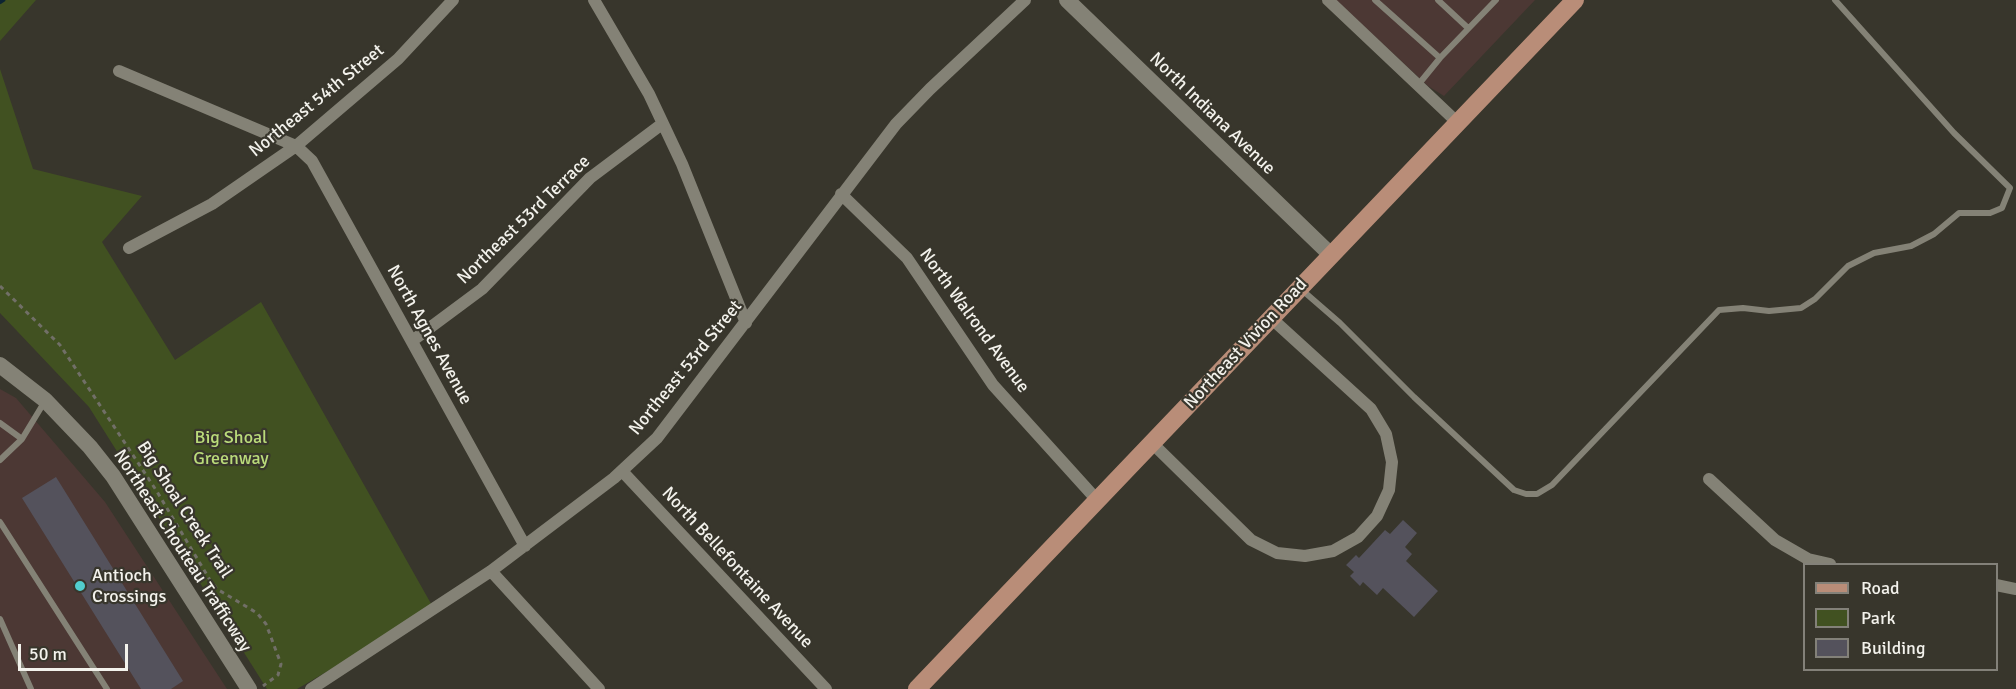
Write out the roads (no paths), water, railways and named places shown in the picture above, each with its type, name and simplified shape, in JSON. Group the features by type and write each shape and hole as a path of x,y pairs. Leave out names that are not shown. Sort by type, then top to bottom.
{"main road":[{"name":"North Indiana Avenue","path":"1067,0 1331,255"},
{"name":"Northeast Vivion Road","path":"917,689 1575,0"},
{"name":"Northeast Chouteau Trafficway","path":"0,365 45,400 90,447 113,476 256,688"}],"street":[{"name":"Northeast 54th Street","path":"129,248 212,204 296,146 398,59 453,0"},
{"path":"594,0 649,94 682,164 746,323"},
{"name":"Northeast 53rd Street","path":"311,689 491,572 622,471 657,438 896,124 930,88 1025,0"},
{"path":"1328,0 1458,123"},
{"path":"119,71 296,146"},
{"name":"Northeast 53rd Terrace","path":"412,341 482,289 590,178 662,124"},
{"name":"North Agnes Avenue","path":"296,146 312,161 525,546"},
{"name":"North Walrond Avenue","path":"841,194 907,258 993,385 1097,500"},
{"path":"1152,443 1251,540 1277,553 1305,556 1327,552 1358,537 1377,516 1389,490 1392,462 1386,434 1371,410 1271,318"},
{"name":"North Bellefontaine Avenue","path":"622,471 826,689"},
{"path":"1709,480 1783,546 1808,559 1826,563"},
{"path":"491,572 599,689"},
{"path":"1998,585 2016,589"}],"lane":[{"path":"1375,0 1440,58"},
{"path":"1438,0 1468,28"},
{"path":"1418,85 1440,58 1496,0"},
{"path":"1299,288 1340,323 1414,397 1514,490 1526,494 1537,494 1552,485 1719,310 1801,309 1815,299 1848,266 1874,253 1911,246 1934,234 1959,213 1990,213 2002,208 2010,188 1954,133 1834,0"},
{"path":"0,460 22,439 45,400"},
{"path":"0,423 22,439"},
{"path":"0,522 106,689"},
{"path":"0,619 31,689"}],"place":[{"name":"Antioch Crossings","path":"80,586"}],"park label":[{"name":"Big Shoal Greenway","path":"231,448"}]}
